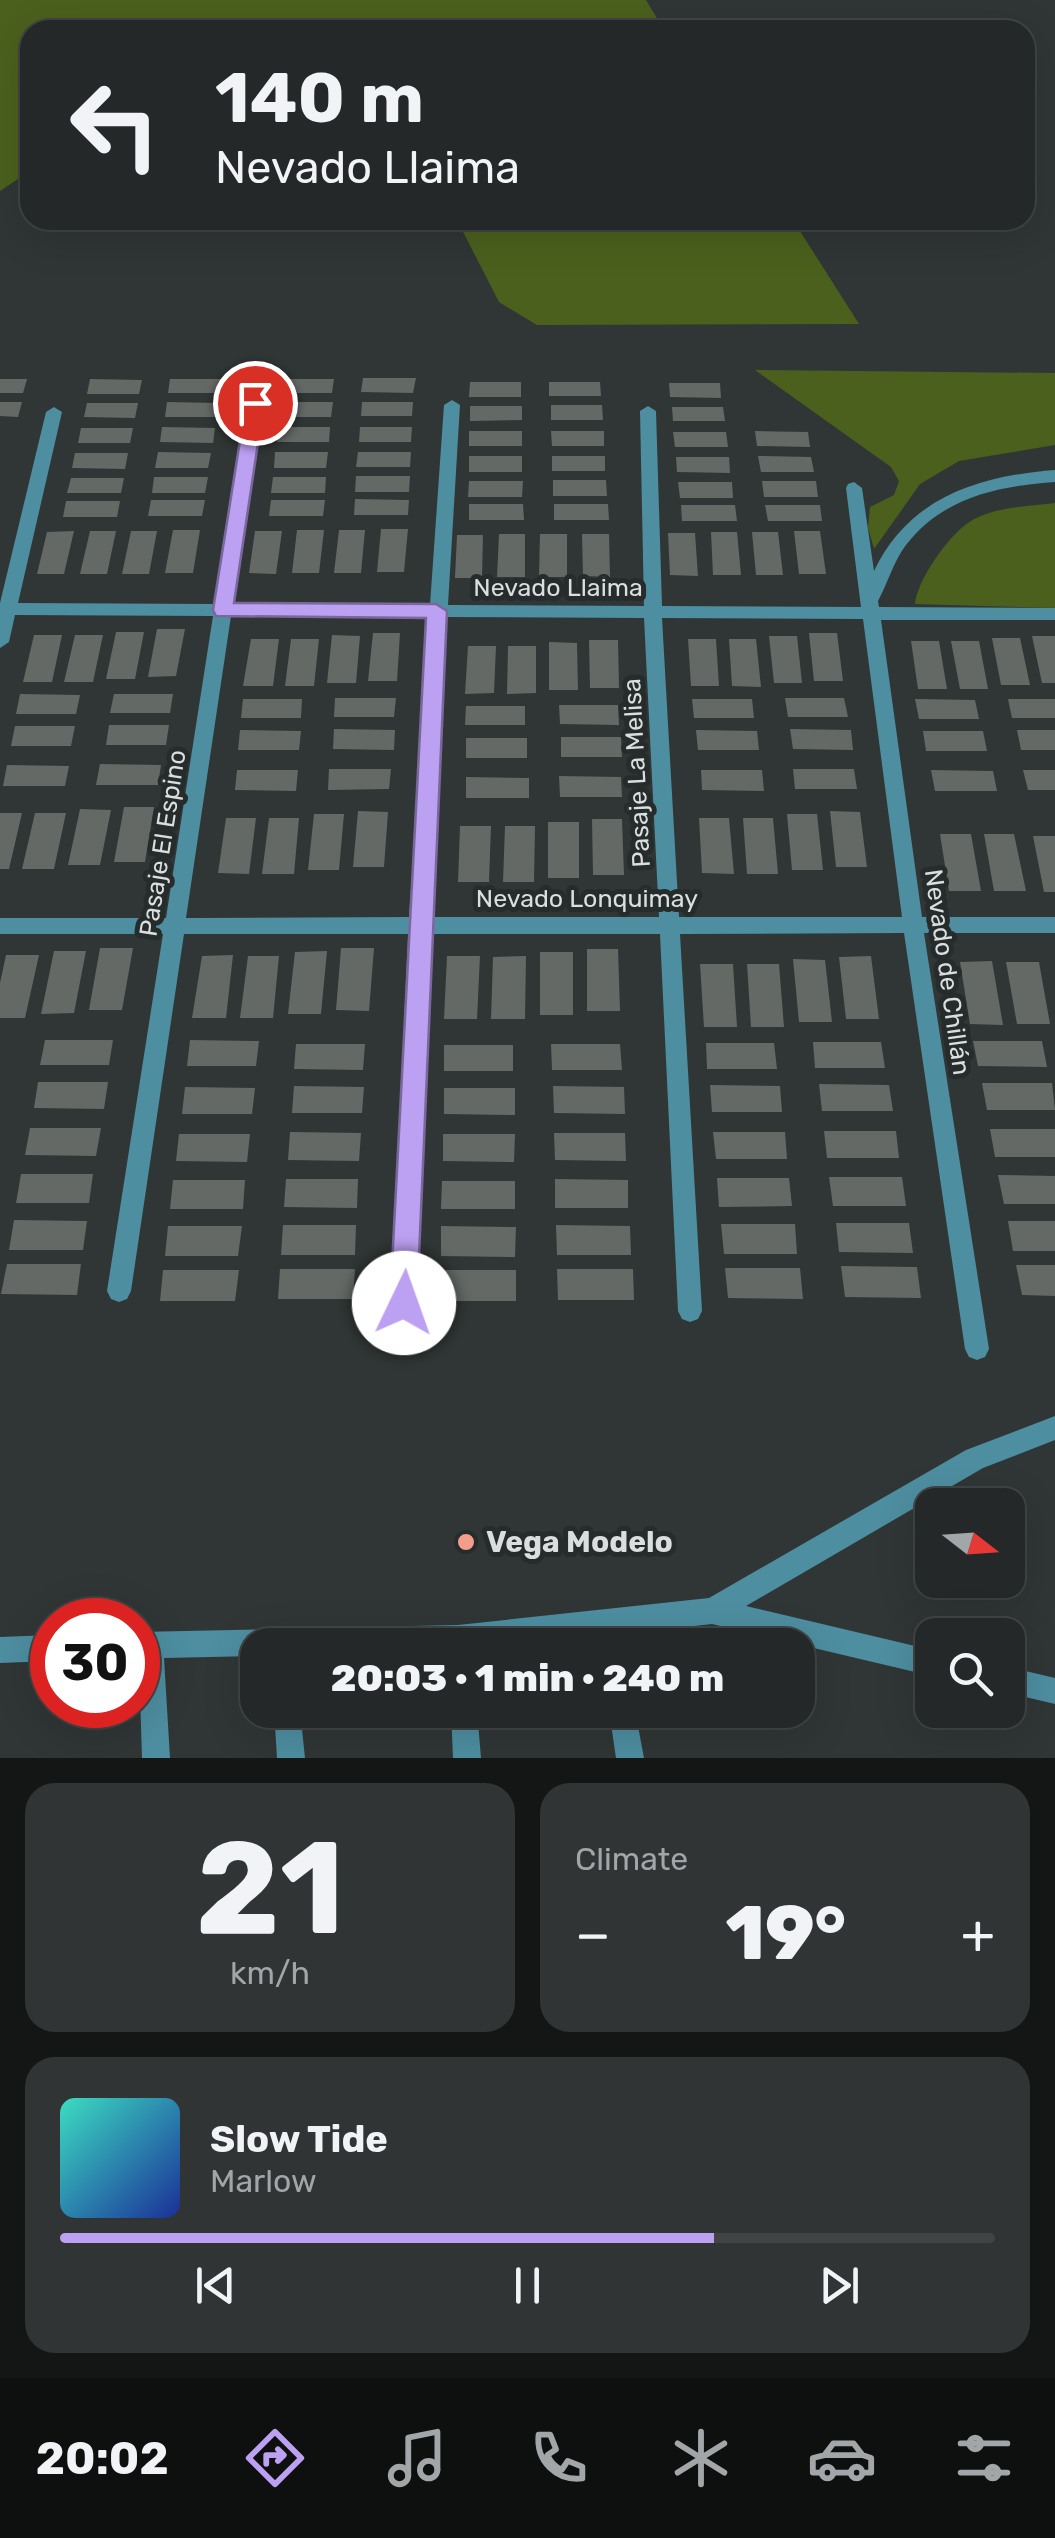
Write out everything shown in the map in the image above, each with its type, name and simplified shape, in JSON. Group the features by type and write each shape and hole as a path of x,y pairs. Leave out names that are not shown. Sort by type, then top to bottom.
{"street":[{"name":"Pasaje El Espino","path":"119,1291 255,403"},
{"path":"404,1303 419,926 452,406"},
{"path":"0,642 4,609 54,412"},
{"name":"Pasaje La Melisa","path":"648,412 653,612 690,1311"},
{"name":"Nevado de Chillán","path":"871,608 889,553 935,506 955,494 998,480 1055,476"},
{"name":"Nevado de Chillán","path":"854,488 913,925 977,1349"},
{"name":"Nevado Llaima","path":"4,609 653,612 871,608 1055,614"},
{"name":"Nevado Lonquimay","path":"0,926 1055,925"},
{"path":"637,1628 712,1611 975,1460 1055,1428"},
{"path":"712,1611 915,1658"},
{"path":"160,1645 240,1644"},
{"path":"0,1650 30,1649"},
{"path":"1025,1684 1055,1691"},
{"path":"153,1728 156,1758"},
{"path":"288,1728 291,1758"},
{"path":"465,1728 467,1758"},
{"path":"625,1728 630,1758"}],"green space":[{"path":"0,0 646,0 658,20 20,20 20,178 0,191"},
{"path":"462,230 799,230 859,324 537,325 499,302"},
{"path":"755,370 1055,373 1055,445 959,461 920,484 874,549 868,528 870,507 894,495 899,481 891,467"},
{"path":"1055,503 1055,608 915,604 936,558 971,521 1001,510"}],"building":[{"path":"363,378 416,378 413,393 361,392"},
{"path":"0,379 27,379 23,393 0,393"},
{"path":"90,379 142,380 139,394 87,394"},
{"path":"170,379 221,379 219,393 168,393"},
{"path":"283,379 334,379 332,393 281,393"},
{"path":"470,382 521,382 521,397 469,397"},
{"path":"549,382 600,382 601,396 549,396"},
{"path":"669,383 720,383 721,398 670,397"},
{"path":"0,402 22,402 18,417 0,416"},
{"path":"167,402 219,403 216,417 165,417"},
{"path":"281,402 333,402 331,417 280,417"},
{"path":"362,402 413,402 412,416 361,416"},
{"path":"87,403 138,403 135,418 84,417"},
{"path":"551,405 602,405 603,420 551,420"},
{"path":"470,406 522,406 522,420 470,421"},
{"path":"672,407 723,407 725,421 673,421"},
{"path":"162,427 215,428 213,443 160,442"},
{"path":"278,427 330,427 329,442 277,442"},
{"path":"360,427 412,427 411,442 359,442"},
{"path":"81,428 133,428 130,443 78,443"},
{"path":"469,431 522,431 522,446 469,446"},
{"path":"551,431 604,431 604,446 552,446"},
{"path":"755,431 808,432 810,447 757,446"},
{"path":"673,432 726,432 728,447 675,447"},
{"path":"158,452 211,453 208,468 155,468"},
{"path":"275,452 328,452 326,468 274,468"},
{"path":"358,452 411,452 410,467 356,467"},
{"path":"75,453 128,453 125,469 72,468"},
{"path":"469,456 522,456 522,472 469,472"},
{"path":"552,456 605,456 605,471 552,471"},
{"path":"758,456 811,457 814,472 761,472"},
{"path":"676,457 729,457 730,473 677,472"},
{"path":"356,476 410,476 409,492 355,492"},
{"path":"154,477 208,477 205,493 152,493"},
{"path":"273,477 326,477 325,493 271,493"},
{"path":"71,478 124,478 121,493 67,493"},
{"path":"553,480 606,480 607,496 553,496"},
{"path":"469,481 523,481 522,497 468,497"},
{"path":"762,481 816,481 818,497 764,497"},
{"path":"678,482 732,482 733,498 680,498"},
{"path":"355,499 409,500 408,515 354,515"},
{"path":"151,500 205,500 202,516 148,516"},
{"path":"271,500 325,500 323,516 269,516"},
{"path":"66,501 120,501 117,517 63,517"},
{"path":"469,504 523,504 524,520 469,520"},
{"path":"554,504 608,504 609,520 554,520"},
{"path":"681,505 735,505 737,521 682,521"},
{"path":"765,505 820,505 822,521 768,521"},
{"path":"381,529 408,529 404,572 377,572"},
{"path":"173,530 200,530 193,573 165,573"},
{"path":"297,530 324,530 319,573 292,573"},
{"path":"339,530 365,530 361,573 334,573"},
{"path":"74,531 64,574 37,574 47,532"},
{"path":"90,531 116,531 107,574 80,574"},
{"path":"131,531 157,531 149,574 122,574"},
{"path":"255,531 282,531 276,574 249,573"},
{"path":"794,531 820,531 826,574 799,574"},
{"path":"711,532 737,532 741,575 713,575"},
{"path":"752,532 778,532 783,575 756,575"},
{"path":"668,533 695,533 698,576 670,575"},
{"path":"499,534 525,534 525,577 497,577"},
{"path":"540,534 567,534 567,577 539,577"},
{"path":"582,534 609,534 610,577 583,576"},
{"path":"457,535 483,535 482,578 455,578"},
{"path":"157,629 185,629 176,676 148,677"},
{"path":"116,632 144,632 135,679 106,679"},
{"path":"373,633 400,633 397,681 368,681"},
{"path":"809,633 837,633 843,681 814,681"},
{"path":"34,635 62,635 52,682 23,682"},
{"path":"75,635 103,635 93,682 64,682"},
{"path":"332,635 360,636 356,683 327,683"},
{"path":"769,636 797,636 802,683 774,683"},
{"path":"1032,636 1055,636 1055,683 1042,683"},
{"path":"992,638 1020,638 1030,685 1001,685"},
{"path":"251,639 279,639 273,686 243,686"},
{"path":"291,639 319,639 314,686 285,686"},
{"path":"688,639 716,639 719,686 691,686"},
{"path":"729,639 756,639 761,687 732,686"},
{"path":"589,640 618,640 619,688 590,688"},
{"path":"911,641 939,641 947,689 918,689"},
{"path":"951,641 979,641 988,689 960,689"},
{"path":"549,642 577,643 578,690 549,690"},
{"path":"468,646 496,646 494,693 465,694"},
{"path":"508,646 536,646 536,693 507,694"},
{"path":"20,694 80,695 76,714 16,714"},
{"path":"114,694 173,694 170,713 110,713"},
{"path":"335,698 396,698 394,717 334,717"},
{"path":"785,698 844,698 848,717 788,717"},
{"path":"243,699 302,699 301,718 241,718"},
{"path":"692,699 752,699 754,718 694,718"},
{"path":"915,699 975,700 979,719 919,719"},
{"path":"1008,699 1055,699 1055,718 1012,718"},
{"path":"559,705 618,705 619,725 560,724"},
{"path":"466,706 525,706 525,725 465,725"},
{"path":"109,725 169,725 166,745 106,745"},
{"path":"15,726 75,726 71,746 11,746"},
{"path":"334,729 395,730 394,750 333,749"},
{"path":"790,729 851,730 853,750 793,749"},
{"path":"240,730 301,731 299,750 238,750"},
{"path":"696,730 757,731 759,750 698,750"},
{"path":"1017,730 1055,730 1055,750 1021,750"},
{"path":"923,731 983,731 987,751 926,751"},
{"path":"561,737 621,737 622,757 561,757"},
{"path":"466,738 527,738 527,758 466,758"},
{"path":"100,764 161,765 158,785 96,785"},
{"path":"7,765 69,766 65,786 3,786"},
{"path":"329,769 391,769 389,789 328,790"},
{"path":"793,769 854,769 857,789 795,789"},
{"path":"237,770 298,770 296,791 235,790"},
{"path":"701,770 762,770 764,791 702,790"},
{"path":"931,770 993,771 997,791 935,791"},
{"path":"1023,770 1055,770 1055,790 1028,790"},
{"path":"559,776 621,777 622,797 560,797"},
{"path":"466,777 529,778 529,798 466,798"},
{"path":"124,807 154,807 145,862 114,862"},
{"path":"80,809 111,810 100,865 68,865"},
{"path":"358,811 388,812 384,867 353,867"},
{"path":"830,811 860,812 867,867 836,867"},
{"path":"0,813 22,813 9,869 0,869"},
{"path":"35,813 66,813 54,869 22,869"},
{"path":"314,814 344,814 339,870 308,870"},
{"path":"787,814 817,814 823,870 792,870"},
{"path":"226,818 256,818 249,874 218,873"},
{"path":"269,818 299,818 294,874 262,874"},
{"path":"699,818 729,818 734,874 702,873"},
{"path":"743,818 773,818 778,874 747,874"},
{"path":"592,819 622,819 624,875 593,875"},
{"path":"548,822 579,822 579,878 548,878"},
{"path":"460,826 491,826 489,882 458,882"},
{"path":"505,826 535,826 534,882 503,882"},
{"path":"940,834 971,834 981,891 949,891"},
{"path":"984,834 1014,834 1026,891 994,891"},
{"path":"1033,836 1055,836 1055,892 1044,892"},
{"path":"100,948 133,948 122,1010 89,1010"},
{"path":"341,948 374,948 369,1011 336,1010"},
{"path":"587,949 618,949 620,1011 587,1011"},
{"path":"54,951 86,951 74,1013 41,1014"},
{"path":"327,951 321,1014 288,1014 295,952"},
{"path":"540,952 573,952 573,1015 540,1015"},
{"path":"6,955 39,955 25,1018 0,1018 0,983"},
{"path":"233,955 226,1018 192,1018 202,956"},
{"path":"248,956 279,956 273,1018 240,1018"},
{"path":"447,956 480,956 477,1019 444,1019"},
{"path":"526,956 525,1019 491,1019 493,957"},
{"path":"871,956 879,1019 846,1019 839,957"},
{"path":"793,959 825,960 832,1022 799,1022"},
{"path":"992,961 1003,1025 970,1024 960,962"},
{"path":"1006,962 1039,962 1050,1024 1017,1024"},
{"path":"700,964 733,964 737,1027 704,1027"},
{"path":"747,964 779,964 784,1027 751,1027"},
{"path":"45,1040 113,1040 109,1065 40,1065"},
{"path":"190,1040 259,1041 256,1066 187,1066"},
{"path":"973,1041 1042,1041 1047,1067 978,1066"},
{"path":"813,1042 881,1042 885,1068 815,1068"},
{"path":"706,1043 774,1043 777,1069 707,1069"},
{"path":"296,1044 365,1044 363,1070 294,1069"},
{"path":"551,1044 620,1044 622,1070 552,1070"},
{"path":"444,1045 513,1045 513,1071 444,1071"},
{"path":"38,1082 108,1082 104,1109 34,1108"},
{"path":"982,1083 1052,1083 1055,1110 987,1110"},
{"path":"819,1084 889,1085 893,1111 822,1111"},
{"path":"710,1085 780,1086 782,1112 712,1112"},
{"path":"294,1086 364,1087 362,1113 292,1113"},
{"path":"553,1086 624,1087 625,1114 554,1113"},
{"path":"185,1087 255,1088 252,1114 182,1114"},
{"path":"444,1088 515,1088 515,1115 444,1114"},
{"path":"30,1128 101,1128 96,1156 25,1155"},
{"path":"990,1129 1055,1129 1055,1157 995,1157"},
{"path":"824,1131 896,1131 899,1158 827,1158"},
{"path":"290,1132 361,1133 359,1161 288,1160"},
{"path":"713,1132 785,1132 787,1159 716,1159"},
{"path":"554,1133 625,1133 626,1161 555,1160"},
{"path":"179,1134 250,1134 247,1162 176,1161"},
{"path":"443,1134 515,1134 514,1162 443,1161"},
{"path":"21,1174 93,1174 89,1203 16,1203"},
{"path":"998,1175 1055,1176 1055,1204 1004,1204"},
{"path":"829,1177 902,1177 906,1206 833,1206"},
{"path":"717,1178 789,1178 792,1206 719,1207"},
{"path":"286,1179 358,1179 357,1208 284,1207"},
{"path":"555,1179 628,1180 628,1208 555,1208"},
{"path":"173,1180 245,1180 243,1209 170,1209"},
{"path":"442,1181 515,1181 515,1209 441,1209"},
{"path":"14,1220 87,1221 83,1250 9,1250"},
{"path":"1008,1221 1055,1221 1055,1251 1013,1251"},
{"path":"836,1223 909,1223 913,1253 839,1252"},
{"path":"721,1224 795,1224 797,1254 724,1254"},
{"path":"283,1225 356,1225 355,1255 281,1255"},
{"path":"556,1225 630,1226 631,1255 557,1255"},
{"path":"168,1226 242,1226 238,1256 165,1256"},
{"path":"441,1226 516,1227 515,1257 441,1256"},
{"path":"7,1264 81,1264 77,1295 1,1294"},
{"path":"1016,1265 1055,1265 1055,1296 1022,1295"},
{"path":"841,1266 917,1267 921,1298 845,1297"},
{"path":"725,1268 800,1268 803,1299 728,1298"},
{"path":"280,1269 355,1269 353,1299 278,1299"},
{"path":"557,1269 633,1269 634,1300 558,1300"},
{"path":"163,1270 239,1270 235,1301 160,1301"},
{"path":"441,1270 516,1270 516,1301 440,1301"}],"place":[{"name":"Vega Modelo","path":"466,1542"}],"route":[{"path":"255,403 223,610 436,611 404,1303"}]}
